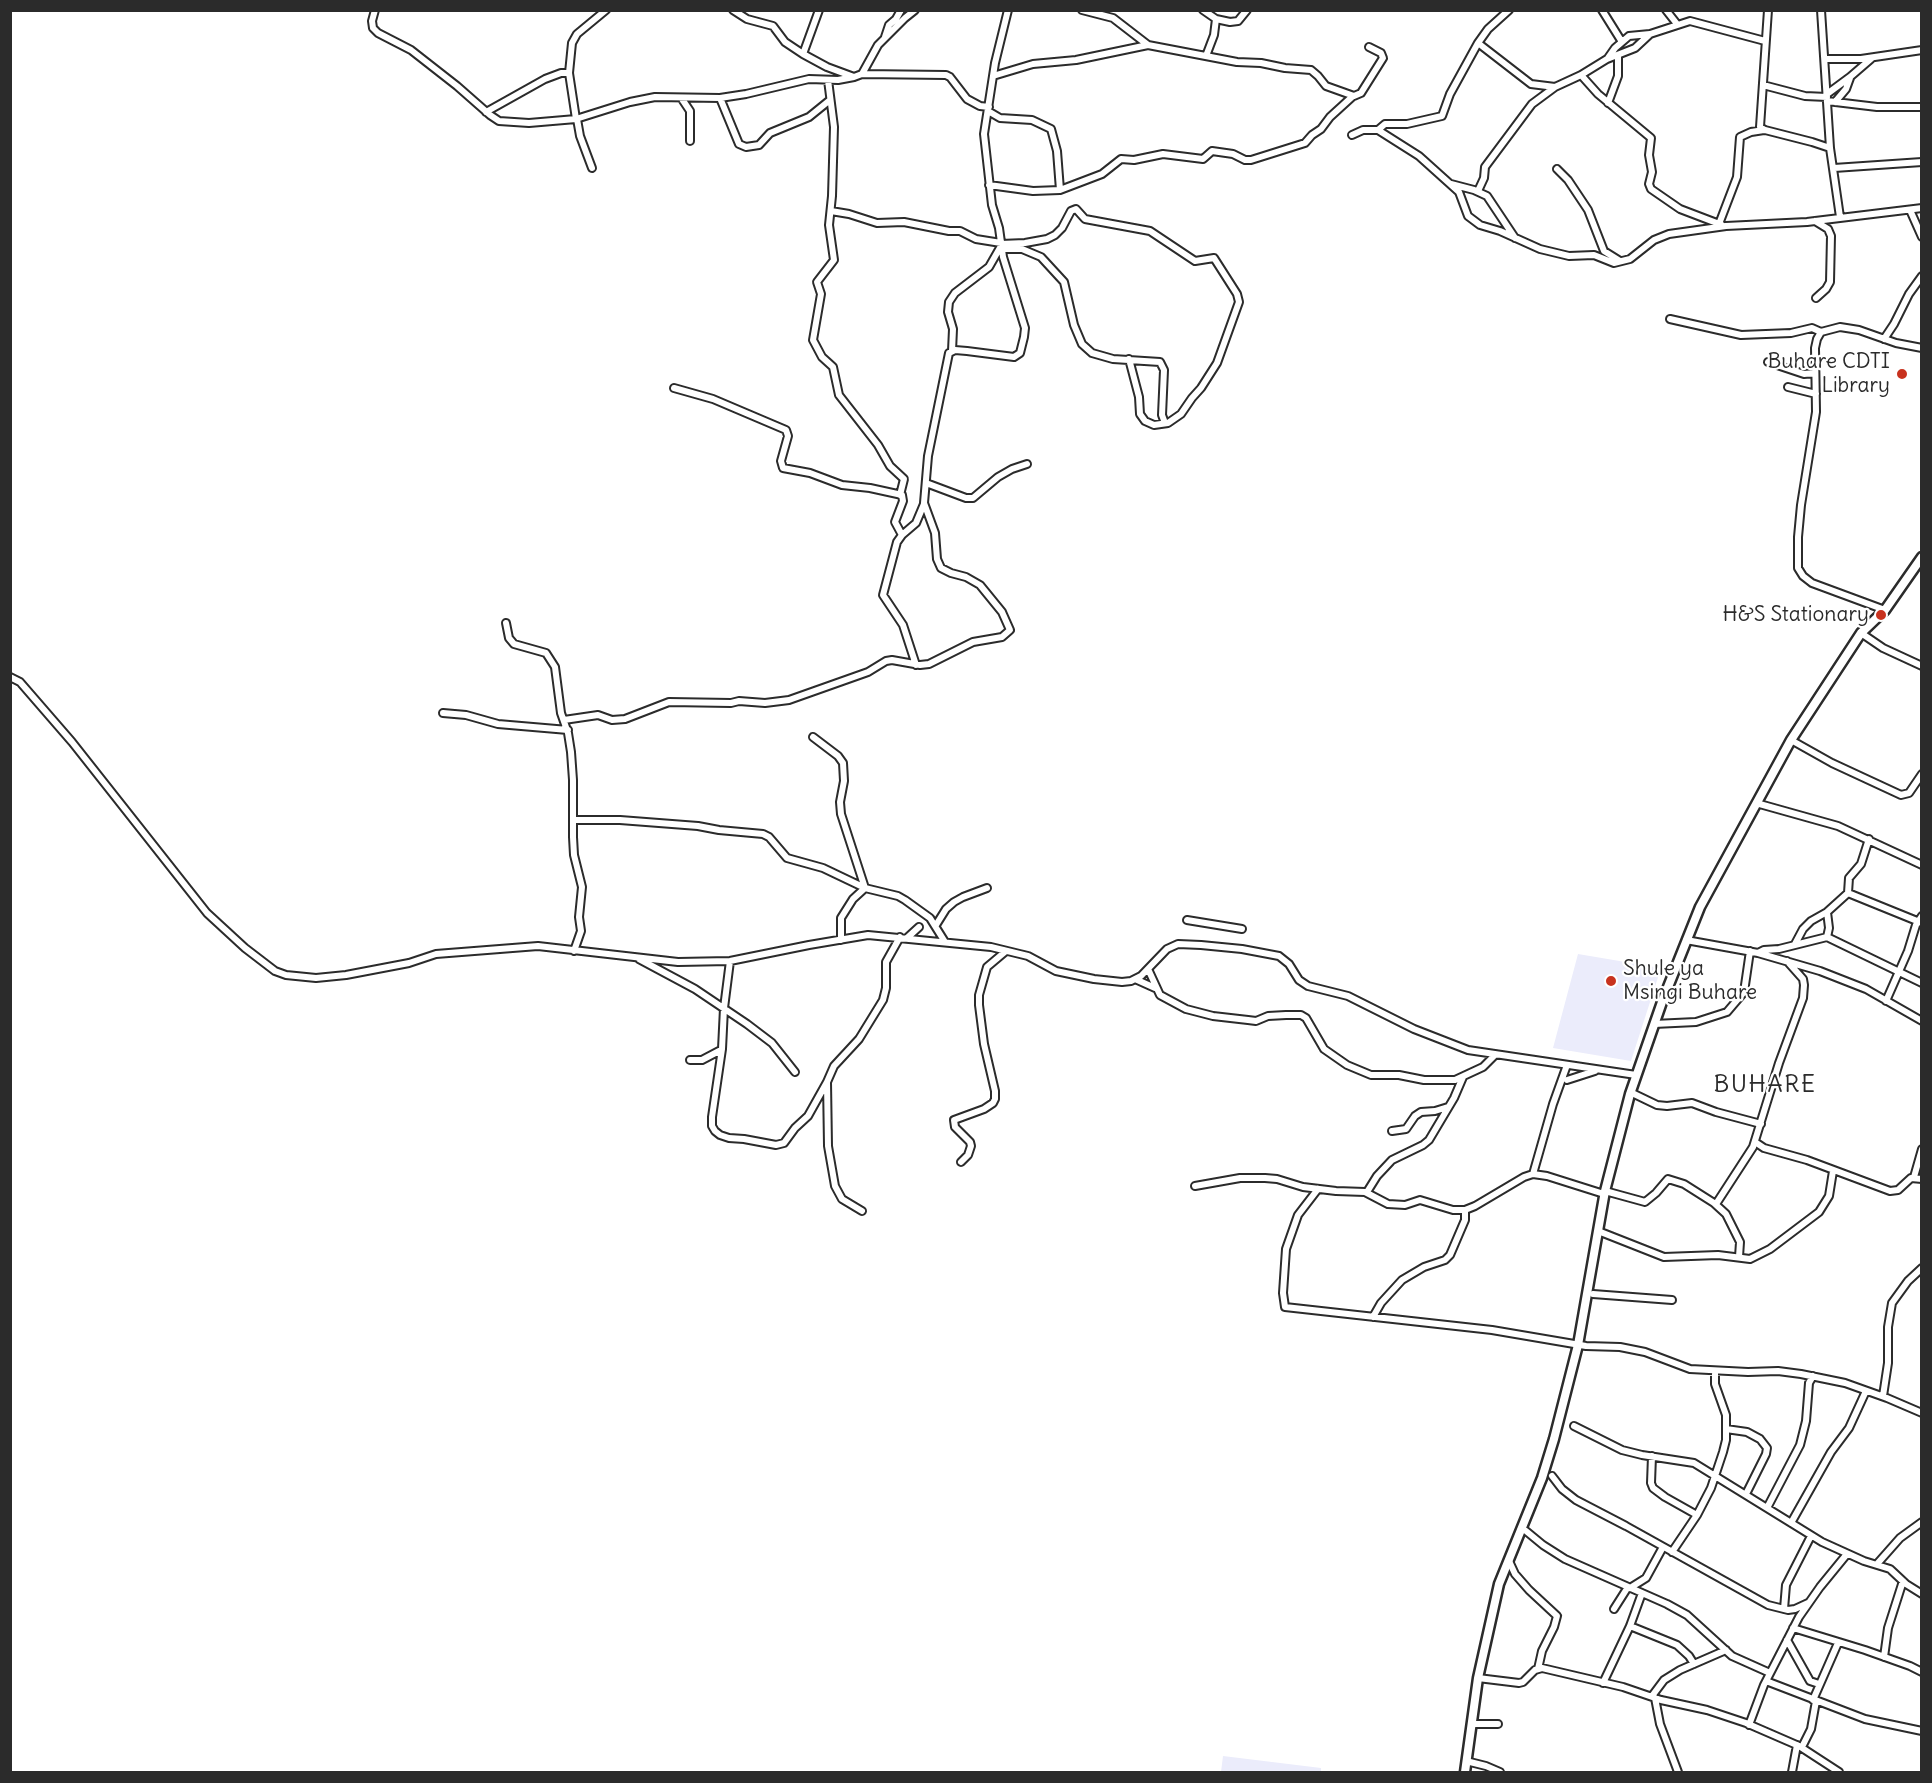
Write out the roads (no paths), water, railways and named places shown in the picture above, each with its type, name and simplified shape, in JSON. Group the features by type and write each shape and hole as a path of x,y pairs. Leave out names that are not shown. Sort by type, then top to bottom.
{"main road":[{"path":"1465,1773 1478,1678 1499,1584 1547,1462 1578,1345 1605,1192 1630,1092 1654,1024 1700,907 1791,740 1861,633 1885,610 1922,557"}],"street":[{"path":"375,10 372,21 373,28 378,33 411,50 499,121 576,119 630,102 663,96 720,98 746,94 800,80 828,80 862,74 946,75 967,99 988,109 1000,118 1032,120 1051,129 1057,151 1060,190"},
{"path":"592,168 580,136 569,73 574,38 606,10"},
{"path":"733,10 747,19 773,26 785,42 803,54 826,67 854,77"},
{"path":"803,54 819,10"},
{"path":"885,39 890,25 896,20 901,10"},
{"path":"862,74 875,48 915,10"},
{"path":"952,351 1011,357 1019,355 1025,328 1001,245 989,185 984,134 993,76 1008,10"},
{"path":"1082,10 1119,21 1148,45"},
{"path":"1203,10 1216,19 1230,22 1238,21 1247,10"},
{"path":"1378,130 1385,124 1407,124 1442,116 1450,94 1478,43 1488,29 1509,10"},
{"path":"1602,10 1622,42"},
{"path":"1666,10 1677,24"},
{"path":"1765,130 1761,128 1760,122 1768,10"},
{"path":"1821,10 1830,148 1840,217"},
{"path":"1206,56 1214,35 1216,19"},
{"path":"1478,191 1484,178 1484,169 1525,111 1555,87 1581,75 1607,58 1622,42 1635,34 1650,34 1690,21 1765,41"},
{"path":"1607,58 1635,48 1650,34"},
{"path":"1478,43 1531,84 1555,87"},
{"path":"993,76 1033,64 1076,60 1148,45 1237,63 1261,63 1285,69 1311,70 1326,86 1358,96 1383,58 1381,53 1369,47"},
{"path":"1825,59 1873,58 1922,50"},
{"path":"1608,103 1618,76 1618,55"},
{"path":"1827,97 1873,58"},
{"path":"486,112 545,79 561,73 569,73"},
{"path":"1581,75 1608,103 1651,138 1649,155 1652,172 1651,189 1680,209 1722,225"},
{"path":"1835,102 1846,89 1850,77"},
{"path":"828,80 834,127 829,234 834,260 817,282 821,294 813,342 822,357 833,368 839,395 878,445 890,465 904,479 900,495 903,501 895,522 902,535"},
{"path":"1763,85 1805,96 1827,97 1835,102 1922,107"},
{"path":"989,185 1033,190 1060,190 1102,174 1121,159 1134,160 1163,154 1203,159 1212,151 1233,154 1247,160 1277,153 1305,143 1353,96"},
{"path":"682,98 686,101 690,111 690,141"},
{"path":"720,98 739,144 746,147 757,146 770,133 809,117 830,100"},
{"path":"1352,135 1363,130 1378,130 1419,156 1459,192 1468,216 1480,225 1530,246 1569,256 1594,255 1611,263 1623,262 1654,240 1669,234 1722,225 1815,221 1922,208"},
{"path":"1722,225 1737,177 1740,137 1750,132 1765,130 1830,148"},
{"path":"1834,168 1922,162"},
{"path":"1557,170 1568,180 1587,210 1604,251 1615,260 1623,262"},
{"path":"1451,184 1478,191 1490,200 1515,239"},
{"path":"1001,245 1047,239 1062,228 1071,212 1076,209 1087,219 1150,231 1195,261 1214,258 1237,294 1239,302 1217,363 1202,388 1181,414 1165,423 1148,423 1140,414 1139,397 1129,359"},
{"path":"1910,210 1922,237"},
{"path":"831,211 877,223 904,222 960,231 976,239 1022,249 1041,257 1064,282 1074,324 1086,348 1092,353 1113,359 1156,360 1163,366 1164,407 1162,415 1165,423"},
{"path":"1815,221 1828,229 1831,236 1830,282 1816,298"},
{"path":"916,665 903,625 883,595 897,542 916,523 924,503 928,456 948,356 952,351 953,329 948,312 949,302 955,293 989,267 1001,245"},
{"path":"1884,339 1899,316 1909,294 1922,276"},
{"path":"1670,319 1741,335 1791,333 1812,328 1821,332 1840,327 1849,328 1922,348"},
{"path":"1821,332 1817,339 1816,412 1798,537 1798,568 1803,576 1812,583 1885,610"},
{"path":"1768,362 1804,374 1815,373"},
{"path":"1788,387 1816,394"},
{"path":"674,388 708,398 786,430 788,436 781,461 783,468 810,473 842,485 870,488 900,495"},
{"path":"926,483 966,498 974,498 998,477 1027,464"},
{"path":"564,720 598,715 612,720 625,719 669,702 765,703 783,701 861,675 886,661 916,665 934,663 976,641 1004,636 1010,628 1002,612 980,585 941,568 937,559 934,532 924,503"},
{"path":"506,623 509,638 514,644 542,651 551,658 555,667 560,708 568,730 573,768 574,855 582,887 579,917 581,931 574,951"},
{"path":"1861,633 1883,648 1922,666"},
{"path":"10,677 20,682 72,742 207,913 233,938 275,971 294,977 316,978 366,971 452,952 538,946 678,962 730,961 868,935 991,947 1034,958 1065,974 1122,982 1135,979 1167,949 1178,944 1242,949 1279,956 1289,964 1299,980 1308,986 1348,996 1414,1029 1476,1053 1520,1057 1636,1075"},
{"path":"443,713 466,715 498,724 568,730"},
{"path":"813,737 838,756 843,763 841,814 865,888"},
{"path":"1791,740 1832,763 1901,795 1909,793 1922,774"},
{"path":"1756,802 1838,826 1922,865"},
{"path":"573,820 620,820 756,832 769,837 787,858 823,868 865,888 905,900 924,912 936,925 945,942"},
{"path":"1795,944 1803,929 1811,921 1827,912 1848,893 1849,878 1860,864 1869,839"},
{"path":"841,940 840,925 846,909 865,888"},
{"path":"936,925 946,909 954,902 987,888"},
{"path":"1848,893 1920,920 1886,1001"},
{"path":"1758,953 1819,941 1827,937 1830,928 1827,912"},
{"path":"1187,920 1242,929"},
{"path":"730,961 722,1049 711,1122 720,1136 776,1145 784,1143 815,1108 834,1066 859,1039 884,1000 886,962 904,938 919,927"},
{"path":"1827,937 1922,983"},
{"path":"1686,940 1750,951 1787,961 1866,989 1922,1021"},
{"path":"962,1162 971,1146 970,1142 955,1127 954,1120 984,1109 995,1099 984,1044 979,995 987,967 1006,951"},
{"path":"1654,1024 1696,1022 1727,1012 1744,992 1750,951"},
{"path":"634,957 724,1008 772,1043 795,1072"},
{"path":"1716,1204 1749,1155 1755,1142 1779,1063 1804,993 1803,979 1787,961"},
{"path":"1148,969 1160,996 1186,1009 1213,1016 1256,1021 1274,1016 1301,1015 1309,1022 1324,1049 1347,1065 1371,1075 1399,1074 1437,1081 1455,1080 1482,1067 1495,1055"},
{"path":"1135,979 1155,988"},
{"path":"690,1060 702,1060 722,1049"},
{"path":"1533,1174 1567,1065"},
{"path":"1567,1080 1602,1070"},
{"path":"1367,1192 1377,1176 1392,1160 1429,1140 1463,1077"},
{"path":"827,1082 828,1146 835,1186 842,1199 862,1211"},
{"path":"1630,1092 1657,1105 1692,1103 1761,1124"},
{"path":"1392,1131 1406,1129 1415,1116 1421,1112 1448,1107"},
{"path":"1755,1142 1764,1148 1807,1160 1890,1191 1898,1190 1906,1181 1914,1177 1922,1179"},
{"path":"1914,1177 1922,1149"},
{"path":"1598,1231 1664,1257 1708,1255 1750,1259 1760,1256 1819,1212 1830,1196 1833,1171"},
{"path":"1195,1186 1219,1180 1251,1177 1277,1179 1318,1189 1367,1192 1388,1204 1399,1206 1420,1200 1445,1209 1465,1210 1533,1174 1645,1202 1665,1181 1672,1179 1716,1204 1726,1214 1739,1238 1739,1257"},
{"path":"1318,1189 1298,1215 1286,1249 1284,1305 1287,1308 1495,1330 1578,1345 1633,1349 1690,1369 1778,1371 1813,1376 1845,1383 1921,1411"},
{"path":"1373,1317 1381,1303 1402,1280 1424,1267 1445,1260 1450,1255 1465,1220 1465,1210"},
{"path":"1883,1396 1892,1303 1908,1281 1922,1268"},
{"path":"1593,1294 1672,1300"},
{"path":"1672,1552 1697,1515 1711,1488 1723,1452 1726,1428 1725,1408 1717,1390 1715,1371"},
{"path":"1767,1508 1800,1445 1806,1421 1808,1390 1813,1376"},
{"path":"1791,1523 1830,1452 1849,1428 1866,1391"},
{"path":"1574,1426 1622,1450 1694,1462 1812,1536 1847,1554 1890,1569 1922,1594"},
{"path":"1726,1428 1747,1432 1760,1439 1767,1448 1746,1494"},
{"path":"1652,1456 1651,1483 1653,1488 1697,1515"},
{"path":"1552,1476 1562,1489 1576,1500 1768,1605 1784,1610 1795,1610 1808,1603"},
{"path":"1877,1564 1895,1543 1922,1522"},
{"path":"1527,1531 1565,1559 1687,1615 1741,1662 1770,1672"},
{"path":"1784,1610 1786,1585 1812,1536"},
{"path":"1603,1683 1630,1626 1646,1578 1662,1547"},
{"path":"1749,1725 1770,1672 1793,1628 1808,1603 1847,1554"},
{"path":"1478,1678 1523,1683 1538,1668 1542,1651 1557,1616 1515,1574 1509,1561"},
{"path":"1614,1609 1629,1587 1646,1578"},
{"path":"1884,1657 1888,1628 1903,1581"},
{"path":"1630,1626 1677,1645 1694,1664"},
{"path":"1793,1628 1884,1657 1922,1672"},
{"path":"1787,1640 1810,1681 1819,1684"},
{"path":"1792,1773 1800,1746 1810,1729 1819,1684 1834,1657 1838,1643"},
{"path":"1678,1773 1660,1724 1654,1697 1664,1680 1726,1650"},
{"path":"1538,1668 1554,1670 1693,1706 1749,1725 1800,1746 1839,1773"},
{"path":"1766,1682 1877,1722 1922,1731"},
{"path":"1471,1724 1498,1724"},
{"path":"1466,1761 1486,1766 1500,1773"}],"place":[{"name":"Buhare CDTI Library","path":"1902,374"},
{"name":"H&S Stationary","path":"1881,615"},
{"name":"Shule ya Msingi Buhare","path":"1611,981"}],"district":[{"name":"BUHARE","path":"1765,1085"}]}
